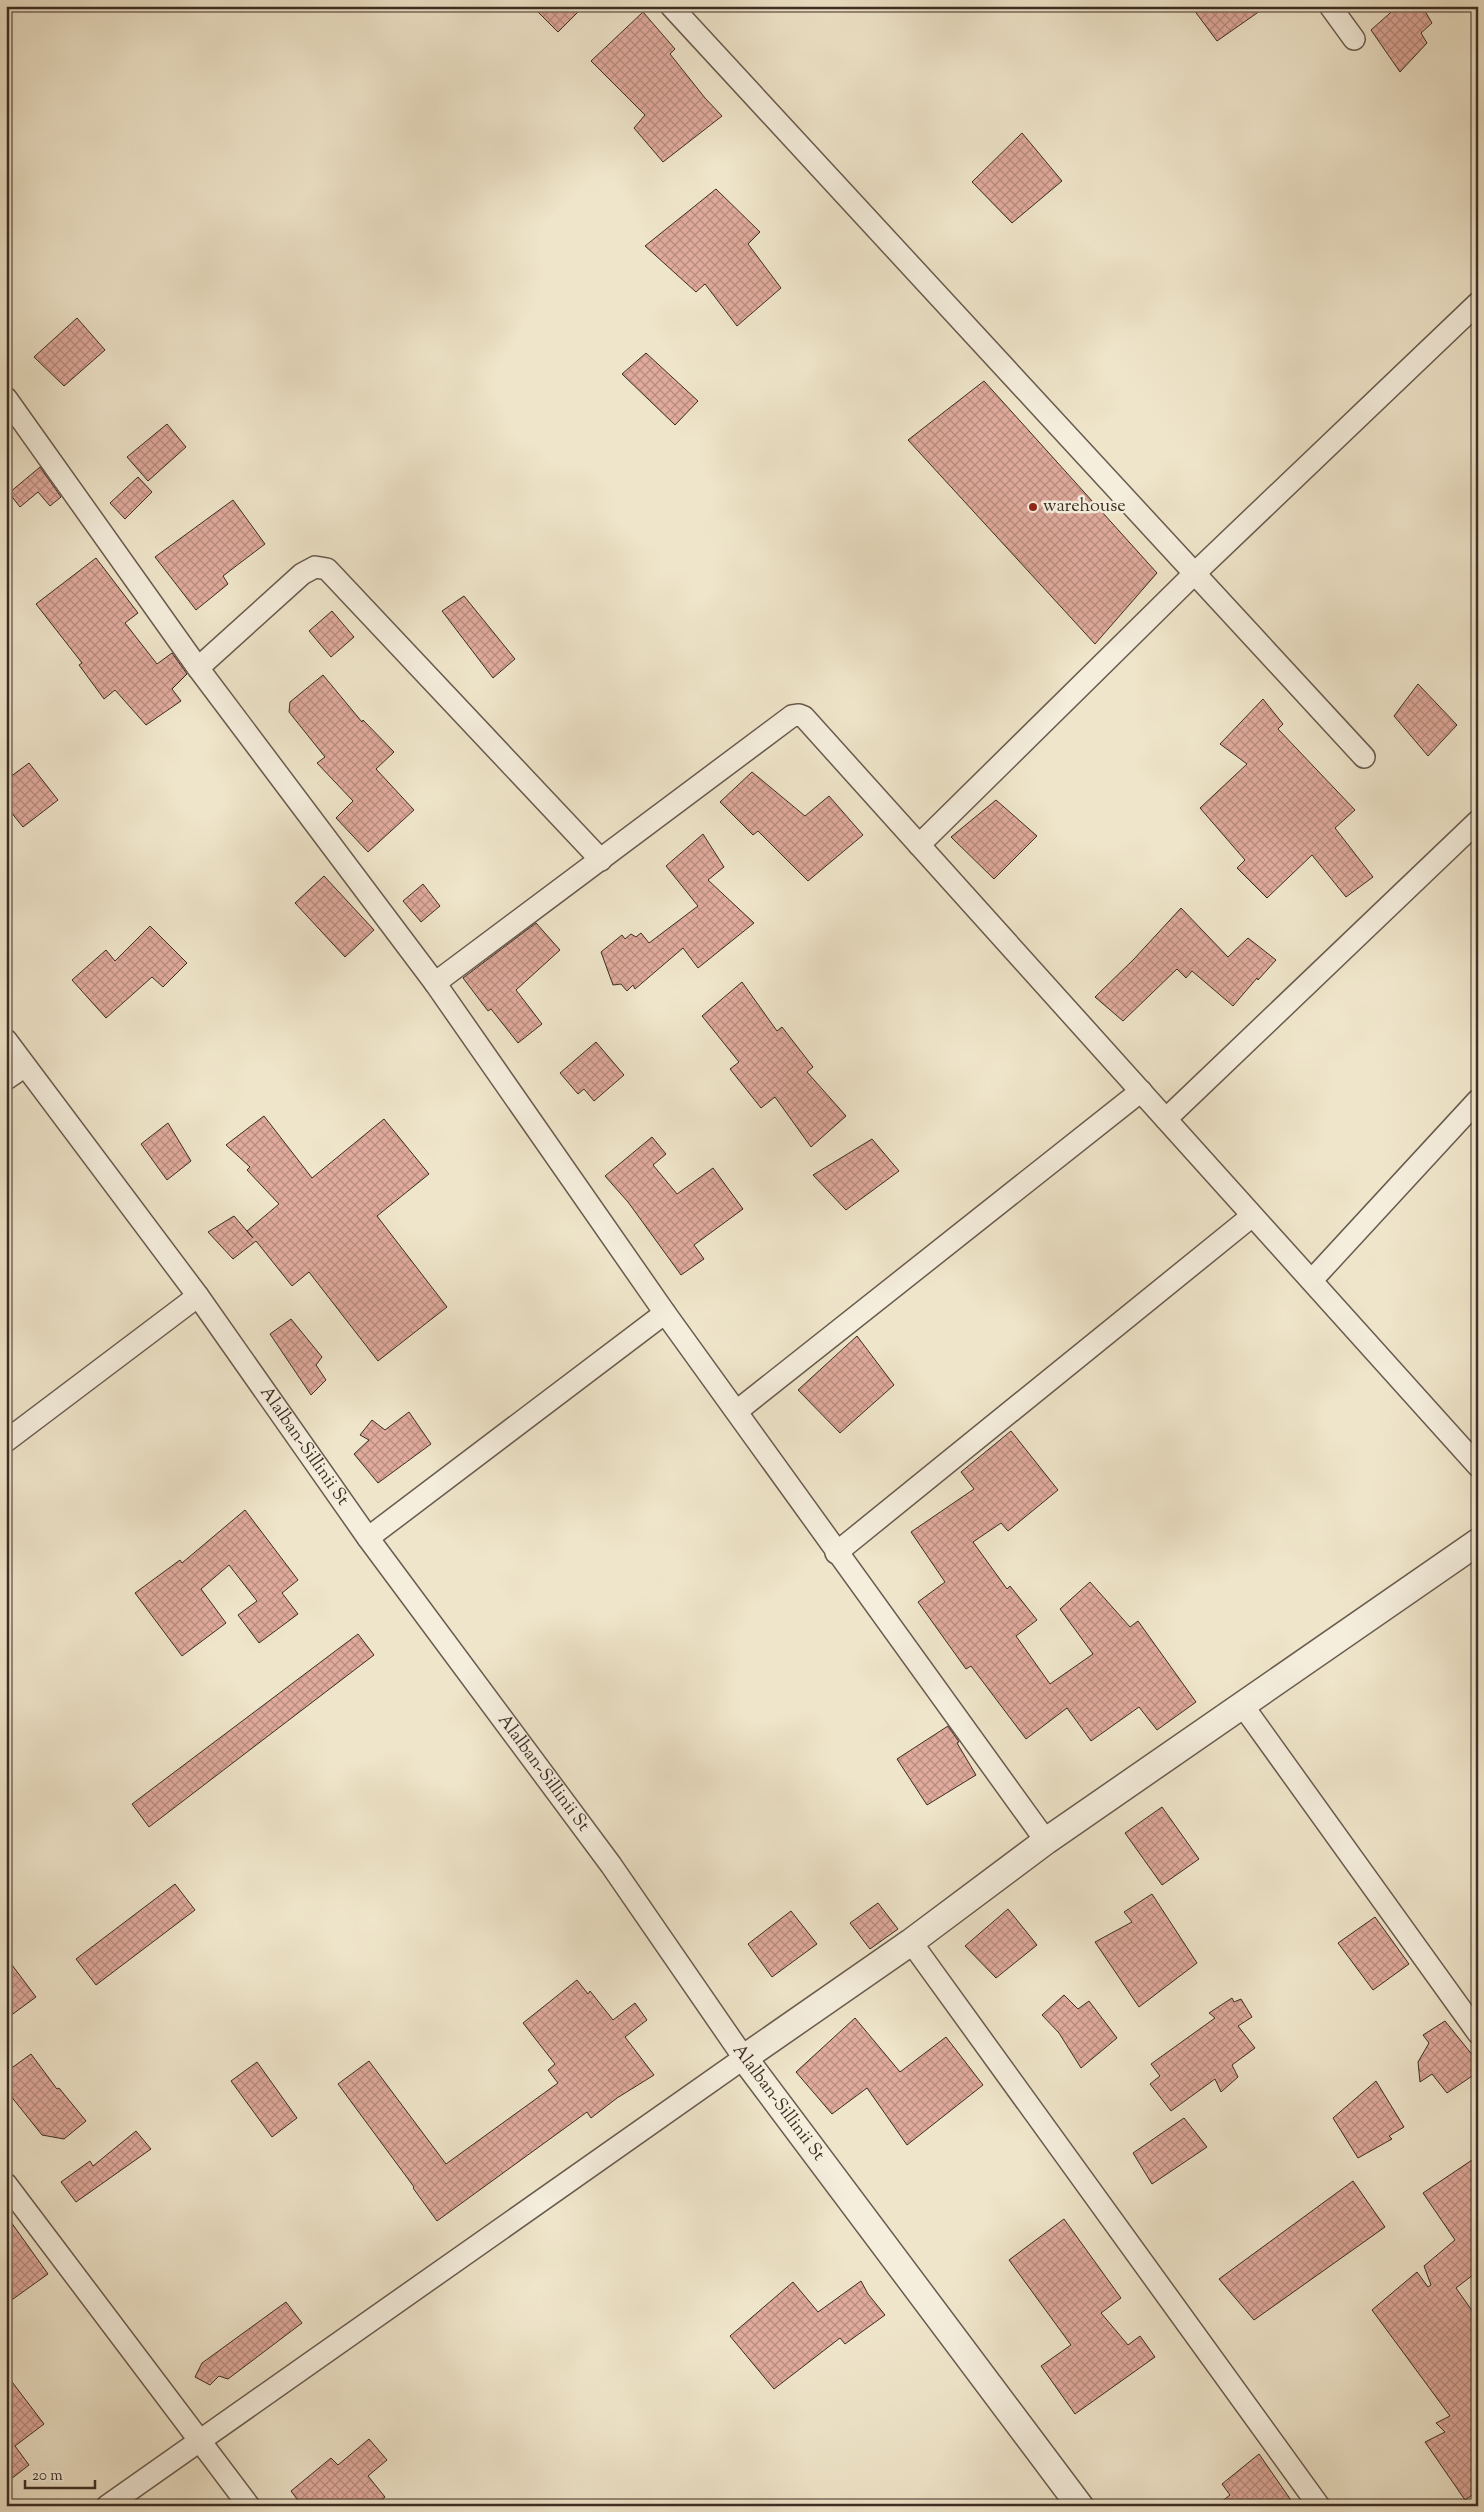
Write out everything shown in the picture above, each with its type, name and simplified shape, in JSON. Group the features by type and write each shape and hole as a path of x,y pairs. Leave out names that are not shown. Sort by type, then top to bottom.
{"street":[{"path":"671,6 1364,757"},
{"path":"1330,6 1354,39"},
{"path":"919,844 1194,574 1478,303"},
{"path":"6,398 198,668 435,984 665,1313 737,1411 836,1553 1046,1842"},
{"path":"198,668 302,574 315,567 328,569 601,860"},
{"path":"435,984 792,716 799,715 804,717 1478,1466"},
{"path":"1166,1119 1478,821"},
{"name":"Alalban-Sillinii St","path":"6,1040 198,1296 368,1538 611,1865 744,2058 1080,2506"},
{"path":"6,1079 25,1066"},
{"path":"737,1411 1141,1091"},
{"path":"1312,1280 1478,1100"},
{"path":"836,1553 1252,1216"},
{"path":"6,1441 198,1296"},
{"path":"368,1538 665,1313"},
{"path":"107,2506 911,1942 1046,1842 1478,1542"},
{"path":"1243,1706 1478,2033"},
{"path":"911,1942 1319,2506"},
{"path":"6,2184 249,2506"}],"building":[{"path":"532,6 584,6 558,32"},
{"path":"1191,6 1267,6 1217,41"},
{"path":"1398,6 1422,6 1432,23 1421,33 1427,43 1400,72 1371,30"},
{"path":"643,12 675,49 670,54 722,116 663,162 634,128 645,115 591,61"},
{"path":"1022,133 1062,181 1012,223 972,182"},
{"path":"716,189 760,232 748,244 781,288 737,326 705,284 696,292 645,246"},
{"path":"77,318 105,350 64,386 34,357"},
{"path":"646,353 698,401 675,425 622,374"},
{"name":"warehouse","path":"984,381 1157,573 1095,644 908,440"},
{"path":"167,424 186,447 148,481 127,457"},
{"path":"40,467 61,497 50,506 38,492 20,507 9,493"},
{"path":"138,477 152,492 125,519 110,503"},
{"path":"233,500 265,544 223,576 228,584 196,610 155,557"},
{"path":"96,558 138,613 125,623 157,664 172,653 187,674 172,689 181,701 146,725 115,690 104,699 79,665 82,663 36,604"},
{"path":"464,596 515,659 493,678 442,611"},
{"path":"332,611 354,637 331,657 309,631"},
{"path":"323,675 362,722 363,720 394,752 376,769 414,810 368,852 336,818 353,801 317,763 325,757 289,712 290,702"},
{"path":"1418,684 1457,725 1428,756 1394,716"},
{"path":"1263,699 1283,724 1278,729 1355,810 1335,828 1373,877 1346,897 1312,855 1267,898 1237,868 1245,860 1200,808 1247,764 1220,744"},
{"path":"29,763 58,800 23,827 6,806 6,780"},
{"path":"752,772 805,816 829,796 863,835 808,881 758,831 753,835 720,802"},
{"path":"996,800 1037,836 994,879 951,837"},
{"path":"703,834 724,867 708,880 754,923 698,968 683,948 635,989 633,985 627,991 621,984 613,985 601,952 622,935 625,939 631,934 636,937 641,933 649,943 698,906 666,866"},
{"path":"324,876 374,930 345,957 295,903"},
{"path":"423,884 440,906 421,922 403,901"},
{"path":"1181,908 1228,957 1248,938 1276,960 1258,980 1257,978 1233,1006 1192,971 1186,978 1177,969 1123,1021 1095,997 1134,959"},
{"path":"536,923 560,950 516,990 542,1024 518,1043 491,1009 488,1011 463,978"},
{"path":"150,926 187,963 163,987 152,977 106,1018 72,980 106,950 115,961"},
{"path":"742,982 777,1031 782,1027 813,1067 807,1072 846,1116 811,1147 775,1097 761,1108 730,1069 739,1062 702,1016"},
{"path":"596,1042 624,1075 594,1101 584,1089 578,1094 560,1073"},
{"path":"264,1116 312,1178 384,1119 429,1174 377,1216 447,1307 378,1361 309,1272 292,1286 256,1241 233,1259 208,1232 234,1216 253,1238 247,1231 279,1204 247,1170 250,1167 226,1145"},
{"path":"168,1123 191,1161 167,1180 141,1144"},
{"path":"652,1137 666,1154 653,1165 677,1194 713,1168 743,1209 694,1245 704,1259 681,1275 628,1202 605,1176"},
{"path":"872,1139 899,1171 846,1210 813,1175"},
{"path":"291,1319 322,1357 316,1365 326,1380 311,1395 270,1334"},
{"path":"857,1336 894,1385 840,1433 798,1390"},
{"path":"409,1412 431,1444 378,1483 354,1454 369,1440 360,1435 372,1420 385,1430"},
{"path":"1011,1431 1058,1490 1008,1531 1001,1523 973,1542 1007,1589 1010,1586 1037,1620 1016,1636 1050,1684 1093,1654 1060,1609 1090,1582 1130,1627 1138,1621 1196,1702 1157,1730 1139,1707 1091,1741 1067,1708 1026,1739 971,1666 966,1669 918,1602 945,1582 911,1532 974,1489 961,1472"},
{"path":"245,1510 298,1580 282,1593 298,1614 259,1643 238,1615 257,1601 229,1565 201,1589 226,1623 182,1656 135,1593 180,1560 182,1563"},
{"path":"358,1634 374,1655 149,1827 132,1804"},
{"path":"948,1726 959,1742 957,1743 976,1775 927,1805 897,1759"},
{"path":"1162,1807 1199,1859 1162,1885 1125,1833"},
{"path":"175,1884 195,1910 96,1985 76,1959"},
{"path":"1152,1894 1197,1963 1139,2007 1095,1942 1132,1922 1124,1912"},
{"path":"878,1903 898,1929 870,1949 850,1923"},
{"path":"1008,1909 1037,1945 996,1978 965,1946"},
{"path":"791,1911 817,1944 772,1977 748,1944"},
{"path":"1375,1917 1409,1964 1373,1990 1338,1943"},
{"path":"6,1957 36,1997 6,2019"},
{"path":"577,1980 588,1994 590,1991 613,2020 635,2003 647,2020 625,2037 654,2075 617,2098 591,2118 587,2112 437,2221 338,2084 369,2061 446,2164 558,2083 548,2070 555,2064 523,2023"},
{"path":"1064,1995 1078,2009 1089,2001 1117,2038 1081,2068 1059,2033 1042,2015"},
{"path":"1232,1998 1234,2002 1241,1999 1252,2017 1238,2026 1255,2048 1232,2065 1238,2077 1221,2092 1215,2079 1171,2111 1150,2084 1160,2076 1151,2064 1215,2018 1209,2013"},
{"path":"855,2018 900,2072 946,2037 983,2085 907,2145 867,2088 832,2114 796,2072"},
{"path":"1445,2021 1478,2062 1478,2072 1447,2093 1432,2074 1420,2082 1418,2062 1429,2043 1423,2035"},
{"path":"31,2054 57,2089 59,2088 86,2121 64,2139 42,2135 6,2090 6,2072"},
{"path":"257,2062 297,2118 272,2137 231,2081"},
{"path":"1376,2081 1404,2127 1389,2136 1392,2139 1358,2158 1333,2118"},
{"path":"1184,2118 1207,2147 1152,2184 1133,2153"},
{"path":"136,2131 151,2149 76,2202 61,2182 90,2161 93,2166"},
{"path":"1478,2156 1478,2271 1456,2288 1478,2319 1478,2491 1465,2500 1425,2442 1445,2432 1436,2423 1450,2416 1372,2310 1417,2272 1428,2287 1431,2285 1424,2266 1455,2240 1423,2193"},
{"path":"1353,2181 1385,2227 1254,2320 1219,2279"},
{"path":"6,2215 48,2274 6,2304"},
{"path":"1064,2219 1121,2298 1101,2313 1128,2345 1140,2336 1155,2357 1075,2414 1041,2366 1071,2345 1009,2260"},
{"path":"861,2281 868,2294 885,2315 845,2344 840,2338 774,2389 730,2336 793,2282 818,2312"},
{"path":"286,2302 302,2323 228,2379 219,2376 210,2385 195,2377 202,2363"},
{"path":"6,2374 44,2424 15,2446 29,2465 6,2483"},
{"path":"369,2439 387,2460 368,2476 385,2497 375,2506 302,2506 291,2491 331,2458 338,2465"},
{"path":"1259,2454 1295,2506 1216,2506 1230,2495 1222,2484"}],"place":[{"name":"warehouse","path":"1033,507"}]}
